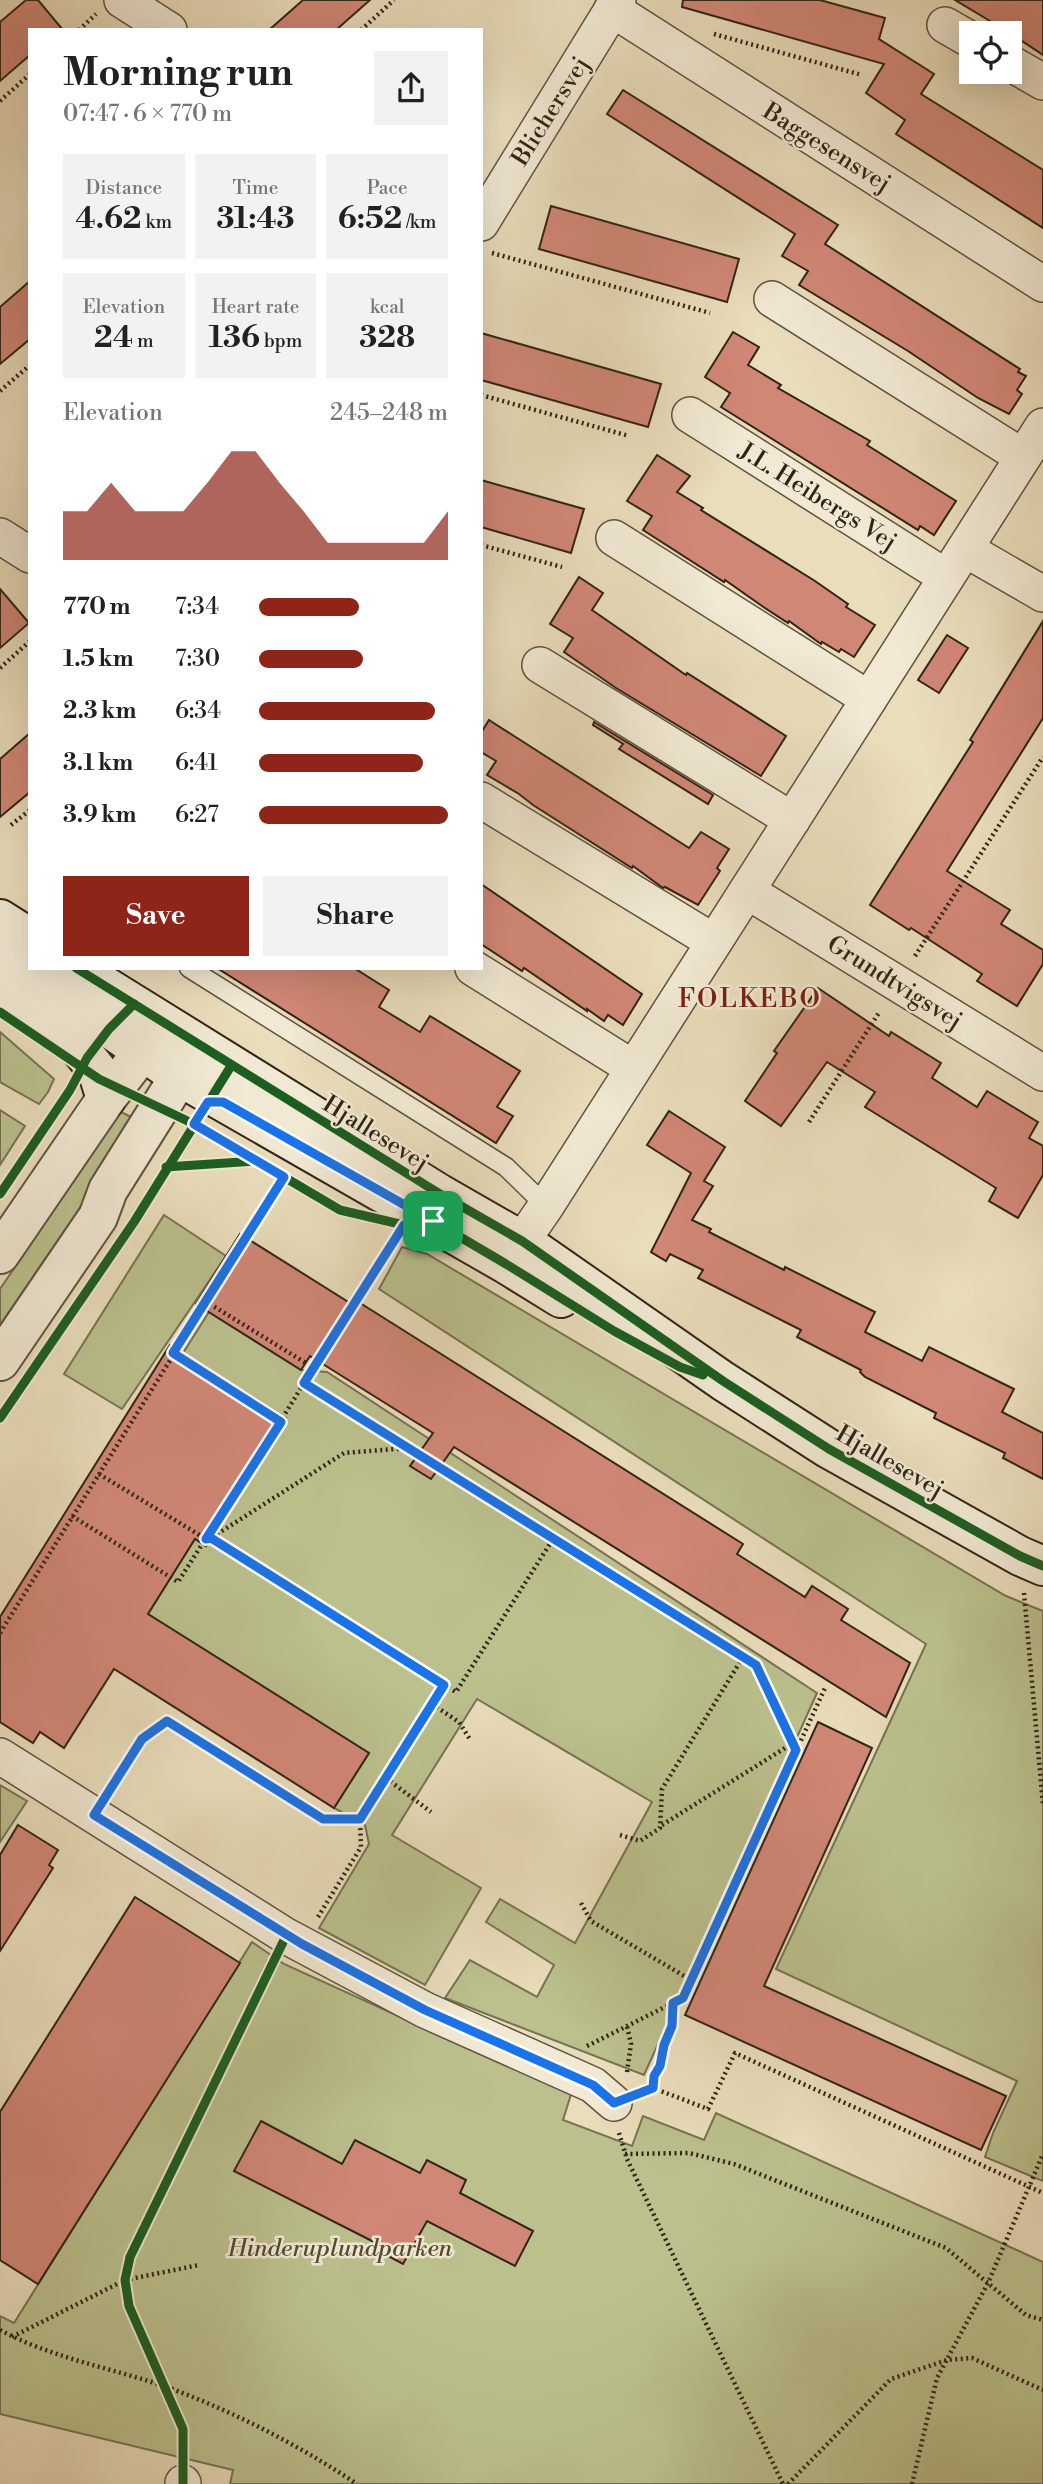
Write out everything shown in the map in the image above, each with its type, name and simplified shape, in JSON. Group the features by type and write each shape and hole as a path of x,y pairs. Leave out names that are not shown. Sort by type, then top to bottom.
{"main road":[{"path":"0,919 28,937"},
{"name":"Hjallesevej","path":"0,953 28,968"},
{"name":"Hjallesevej","path":"31,970 153,1037 190,1061 448,1199 514,1252 829,1449 1032,1561"},
{"name":"Hjallesevej","path":"78,970 153,1037"},
{"path":"0,986 72,1039 97,1070 106,1099"},
{"path":"0,1254 106,1099 153,1037"},
{"path":"0,1361 98,1217 108,1190 190,1061"},
{"name":"Hjallesevej","path":"190,1061 223,1102 414,1210 514,1252"},
{"path":"98,1217 119,1199 182,1112 197,1101 223,1102"}],"street":[{"path":"122,0 166,28"},
{"name":"Baggesensvej","path":"615,4 670,46 1043,284"},
{"name":"Blichersvej","path":"483,220 615,4"},
{"path":"1022,70 1043,82"},
{"path":"772,299 1023,457"},
{"name":"J.L. Heibergs Vej","path":"690,415 946,578"},
{"path":"514,1252 546,1206 1043,426"},
{"path":"0,536 28,554"},
{"path":"614,538 869,699"},
{"path":"965,549 1043,594"},
{"path":"540,665 792,820"},
{"path":"483,801 714,942"},
{"name":"Grundtvigsvej","path":"747,891 1043,1073"},
{"path":"476,970 633,1068"},
{"path":"0,1756 302,1944 425,2010 593,2085 614,2103"}],"lane":[{"path":"192,970 506,1167 546,1206"}],"path":[{"path":"363,28 394,0"},
{"path":"670,46 698,29 862,75"},
{"path":"0,101 28,76"},
{"path":"483,251 710,313"},
{"path":"0,391 28,367"},
{"path":"483,396 629,436"},
{"path":"483,546 562,567"},
{"path":"0,668 28,643"},
{"path":"809,1122 1043,757"},
{"path":"11,825 28,812"},
{"path":"275,1171 286,1173 296,1183"},
{"path":"0,1633 286,1173"},
{"path":"72,1516 178,1582 208,1539 414,1210"},
{"path":"205,1301 314,1368"},
{"path":"173,1353 281,1422"},
{"path":"304,1383 756,1665 796,1750"},
{"path":"208,1539 344,1453 408,1448"},
{"path":"99,1474 456,1692 553,1539"},
{"path":"1032,1561 1043,1805"},
{"path":"662,1825 662,1789 743,1657"},
{"path":"302,1944 361,1847 360,1819 444,1685"},
{"path":"548,2065 683,1998 825,1688"},
{"path":"432,1704 458,1723 471,1741"},
{"path":"94,1815 142,1739 167,1721 323,1819 360,1819"},
{"path":"620,1835 640,1841 657,1832 662,1825 793,1742"},
{"path":"386,1778 431,1812"},
{"path":"581,1903 591,1921 691,1980"},
{"path":"653,2088 654,2076 660,2066 664,2045 672,2026 673,2003"},
{"path":"627,2026 631,2041 629,2062 614,2103 625,2154 786,2484 891,2379 947,2360 972,2358 1043,2390"},
{"path":"614,2103 653,2088 708,2109 735,2053 1043,2193"},
{"path":"625,2154 689,2153 734,2164 946,2248 1026,2315 1043,2320"},
{"path":"912,2484 937,2378 988,2283 1043,2154"},
{"path":"12,2337 125,2280 199,2265"},
{"path":"127,2268 127,2293"},
{"path":"0,2330 27,2345 166,2387 245,2418 323,2461 356,2484"},
{"path":"160,2375 170,2398"}],"green space":[{"path":"0,1032 54,1079 39,1104 0,1082"},
{"path":"0,1110 25,1126 0,1165"},
{"path":"121,1112 139,1121 0,1325 0,1289"},
{"path":"164,1215 226,1256 122,1409 64,1374"},
{"path":"402,1247 427,1254 1006,1596 1043,1611 1043,2181 985,2157 1017,2081 776,1969 926,1644 379,1289"},
{"path":"209,1312 301,1370 327,1372 817,1693 644,2075 445,1998 470,1960 537,1997 554,1965 486,1922 500,1899 575,1943 652,1802 477,1699 392,1835 481,1888 425,1985 319,1928 369,1844 365,1825 334,1808 369,1753 148,1614 173,1573 102,1480 206,1545 286,1418 183,1353"},
{"path":"0,1785 27,1801 0,1842"},
{"name":"Hinderuplundparken","path":"252,1942 284,1964 497,2061 572,2091 563,2120 632,2146 643,2116 704,2140 716,2113 1043,2262 1043,2484 230,2484 233,2470 0,2414 0,2316 14,2323"}],"building":[{"path":"26,0 38,0 61,28 28,28 28,57 0,81 0,22"},
{"path":"303,0 370,0 338,28 271,28"},
{"path":"683,0 820,0 885,18 879,39 934,74 921,94 1043,170 1043,228 896,134 905,120 866,93 884,64 682,7"},
{"path":"955,0 1043,0 1043,55 1022,41 1022,21 990,21"},
{"path":"623,90 838,225 825,244 1020,369 1018,372 1026,376 1017,390 1022,394 1009,414 978,398 908,351 799,285 808,271 782,256 795,234 607,114"},
{"path":"551,206 739,259 727,302 539,249"},
{"path":"28,283 28,341 0,364 0,307"},
{"path":"733,332 759,347 748,365 781,385 778,388 870,441 867,445 956,501 934,535 920,526 918,530 721,407 730,393 705,377"},
{"path":"483,334 661,384 648,427 483,381"},
{"path":"657,455 690,476 677,492 703,508 701,510 815,581 848,604 846,607 875,625 854,657 841,649 839,652 822,642 821,644 725,580 724,582 643,530 652,516 627,501"},
{"path":"483,481 584,509 571,553 483,528"},
{"path":"579,577 603,593 592,610 686,675 687,673 786,736 761,776 616,688 564,652 573,638 550,624"},
{"path":"0,589 28,624 0,648"},
{"path":"1043,621 1043,718 947,871 1010,910 1001,924 1043,950 1043,964 1017,1006 977,981 982,974 870,905 973,742 970,740"},
{"path":"947,635 968,648 939,693 918,680"},
{"path":"489,720 689,848 701,832 729,849 717,868 720,871 698,905 663,888 633,866 632,868 487,775 496,761 483,753 483,730"},
{"path":"594,722 713,795 708,804 619,749 623,744 593,725"},
{"path":"28,735 28,794 0,817 0,759"},
{"path":"483,885 642,994 623,1025 608,1015 604,1021 524,968 522,971 483,945"},
{"path":"220,970 357,970 389,990 379,1007 420,1032 430,1016 520,1071 497,1107 513,1116 496,1143"},
{"path":"818,988 889,1036 891,1032 941,1063 932,1078 977,1107 987,1091 1038,1122 1029,1138 1043,1146 1043,1175 1018,1218 989,1201 996,1188 865,1107 875,1092 827,1062 781,1126 745,1101 777,1053 774,1051"},
{"path":"669,1111 725,1147 704,1181 713,1186 692,1220 711,1229 709,1232 784,1270 785,1267 875,1312 865,1332 922,1361 929,1347 1014,1389 1002,1412 1043,1433 1043,1479 1003,1458 1005,1453 934,1418 936,1413 865,1377 861,1370 797,1337 801,1330 698,1278 703,1270 670,1254 666,1261 651,1252 691,1173 647,1145"},
{"path":"240,1234 358,1308 360,1303 743,1544 737,1554 805,1597 812,1586 848,1609 841,1620 910,1663 886,1717 454,1447 431,1479 410,1466 433,1433 310,1356 301,1370 196,1304"},
{"path":"170,1345 286,1418 206,1546 195,1539 148,1614 369,1753 334,1808 114,1669 64,1748 40,1732 33,1743 0,1722 0,1617"},
{"path":"818,1722 872,1748 764,1986 1006,2096 981,2150 685,2015"},
{"path":"18,1825 58,1850 49,1865 53,1868 0,1951 0,1855"},
{"path":"135,1897 240,1963 38,2284 0,2260 0,2112"},
{"path":"261,2121 342,2164 355,2140 420,2173 427,2160 466,2180 460,2193 533,2231 515,2266 427,2221 403,2264 373,2248 376,2243 234,2171"}],"cycle path":[{"path":"79,970 440,1194 522,1241 723,1381 829,1449 1020,1556 1043,1566"},
{"path":"0,1194 70,1090 87,1058 109,1029 134,1004"},
{"path":"0,1012 99,1079 194,1124 340,1210 404,1225 433,1221 614,1331 680,1367 703,1375"},
{"path":"0,1418 134,1222 231,1066"},
{"path":"166,1167 257,1161"},
{"path":"183,2483 183,2429 129,2306 125,2280 130,2257 286,1936"}],"district":[{"name":"FOLKEBO","path":"750,998"}],"route":[{"path":"208,1102 223,1102 433,1221 404,1225 304,1383 756,1665 796,1750 683,1998 673,2003 672,2026 664,2045 660,2066 654,2076 653,2088 614,2103 593,2085 425,2010 286,1936 94,1815 142,1739 167,1721 323,1819 360,1819 444,1685 211,1538 206,1539 281,1422 173,1353 284,1177 194,1124 208,1102"}]}
